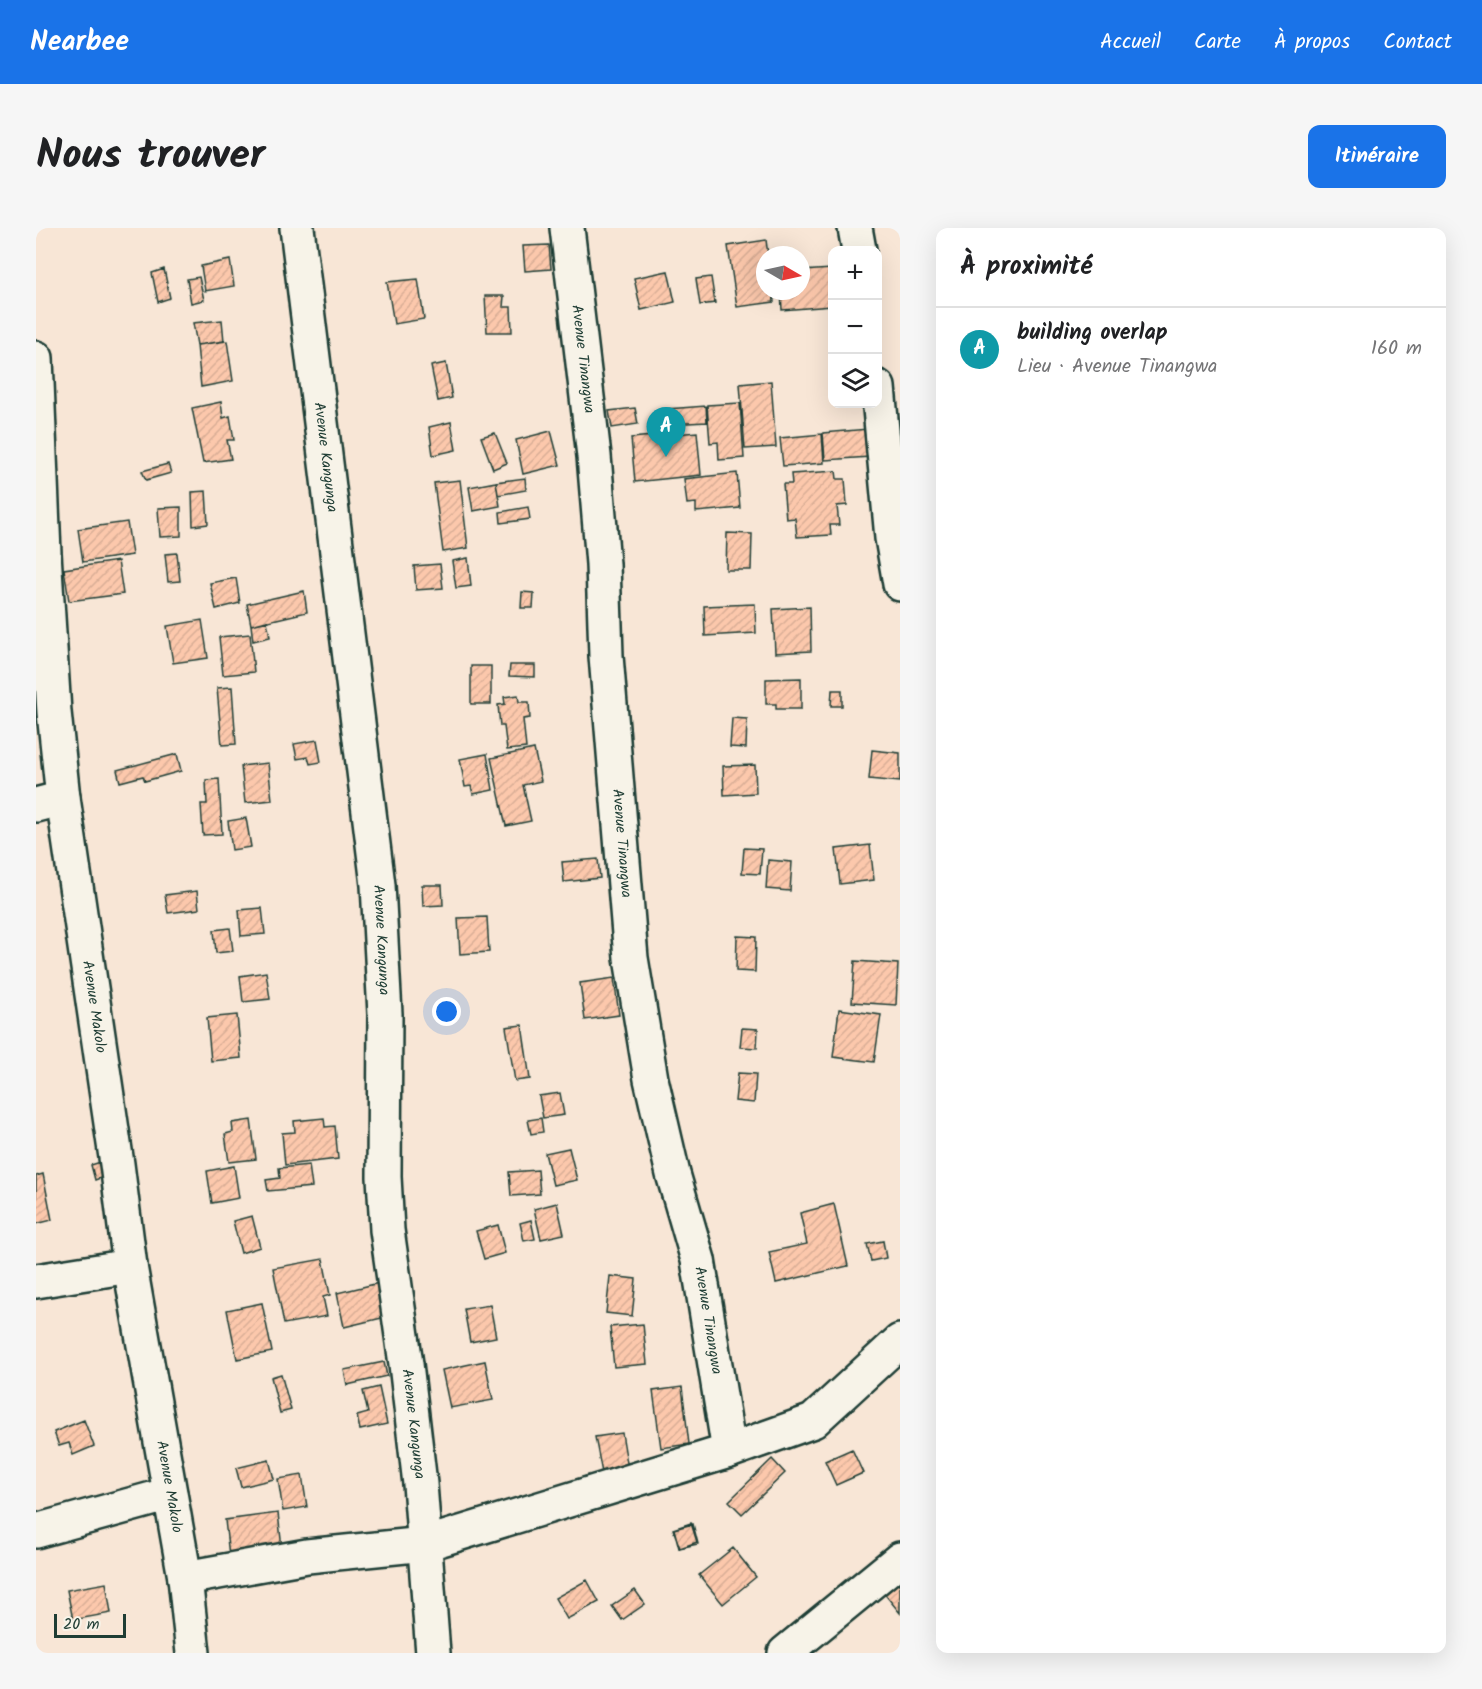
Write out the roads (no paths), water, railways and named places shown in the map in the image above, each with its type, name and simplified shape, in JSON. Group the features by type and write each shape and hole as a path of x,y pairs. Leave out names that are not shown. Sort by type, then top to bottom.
{"street":[{"name":"Avenue Kangunga","path":"297,228 378,885 385,1014 384,1177 387,1230 420,1484 433,1653"},
{"name":"Avenue Tinangwa","path":"567,228 594,456 603,564 606,656 631,958 651,1079 673,1174 698,1260 729,1451"},
{"path":"855,228 858,246"},
{"name":"Avenue Makolo","path":"36,358 44,553 54,712 50,802 116,1153 130,1266 185,1578 193,1653"},
{"path":"880,408 892,538 900,584"},
{"path":"36,1281 130,1266"},
{"path":"185,1578 307,1556 425,1544 729,1451 813,1421 900,1341"},
{"path":"36,1531 170,1494"},
{"path":"785,1653 900,1559"}],"place":[{"name":"building overlap","path":"666,457"}]}
